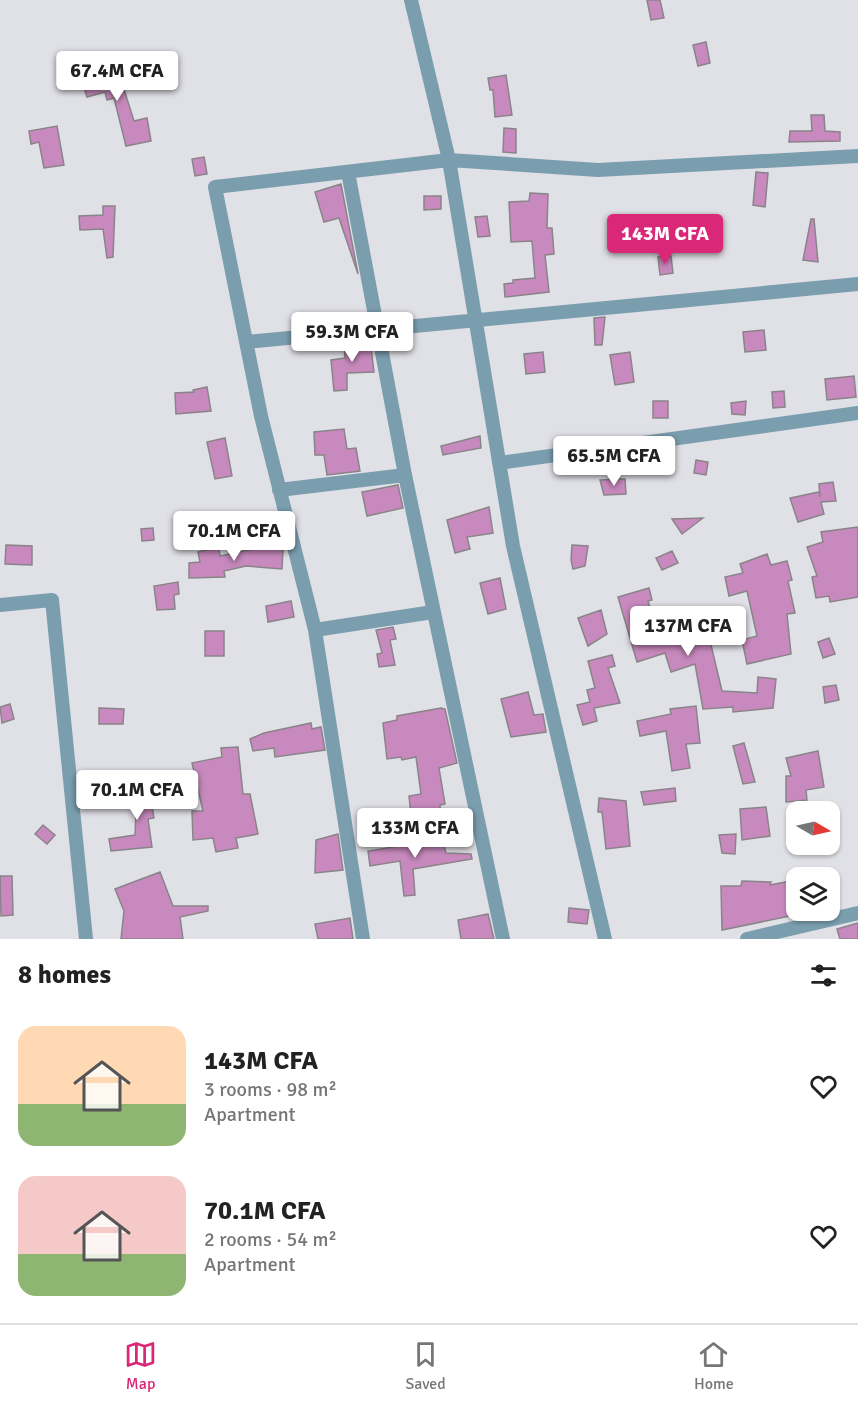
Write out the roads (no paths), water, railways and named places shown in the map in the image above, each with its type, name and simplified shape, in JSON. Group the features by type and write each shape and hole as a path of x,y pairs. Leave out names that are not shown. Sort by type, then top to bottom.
{"street":[{"path":"411,0 449,160 513,546 604,939"},
{"path":"363,939 315,630 279,490 215,187 449,160 597,170 858,156"},
{"path":"348,171 405,475 503,939"},
{"path":"246,342 858,284"},
{"path":"499,463 858,413"},
{"path":"279,490 405,475"},
{"path":"0,605 52,600 86,939"},
{"path":"315,630 433,612"},
{"path":"747,939 858,913"}]}
